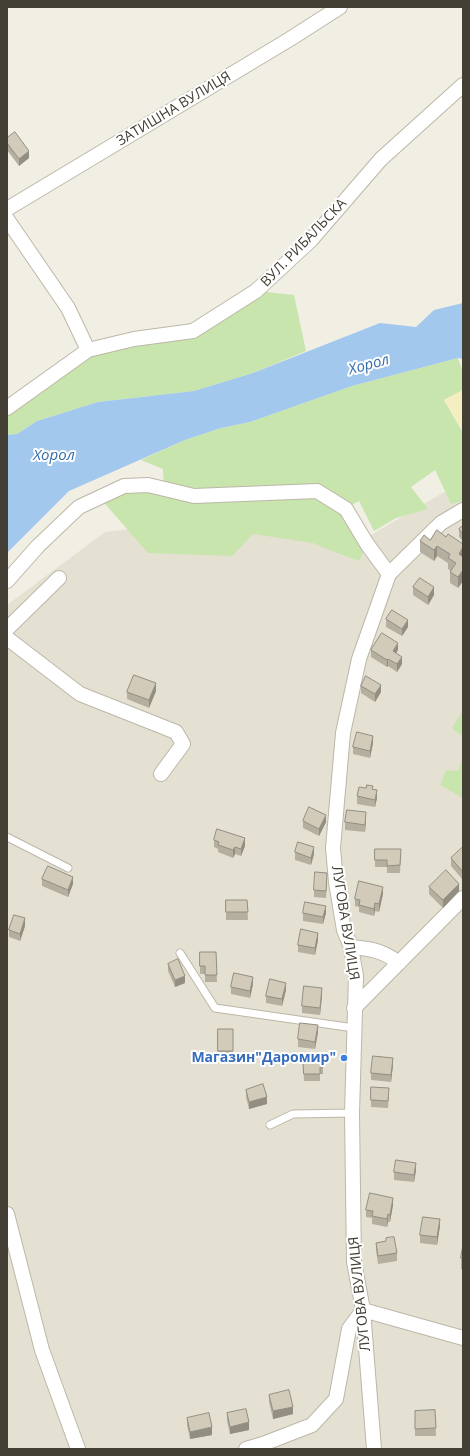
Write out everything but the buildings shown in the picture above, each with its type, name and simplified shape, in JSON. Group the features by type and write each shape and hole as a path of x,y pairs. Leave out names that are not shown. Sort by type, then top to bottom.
{"street":[{"name":"ЗАТИШНА ВУЛИЦЯ","path":"7,209 290,39 340,7"},
{"name":"ВУЛ. РИБАЛЬСКА","path":"88,350 134,339 193,331 256,291 311,240 382,159 463,85"},
{"path":"7,219 68,308 88,350 7,408"},
{"path":"7,581 38,546 79,506 124,486 148,485 194,496 317,491 346,509 367,544 389,574"},
{"name":"ЛУГОВА ВУЛИЦЯ","path":"374,1449 363,1310 354,1262 352,1113 356,976 351,947 344,930 336,882 333,848 343,733 359,659 389,574 441,523 463,510"},
{"path":"7,629 59,578"},
{"path":"7,638 80,694 176,732 183,744 161,774"},
{"path":"354,1008 463,898"},
{"path":"351,947 370,948 388,954 399,963"},
{"path":"7,1214 42,1350 78,1449"},
{"path":"246,1449 312,1425 336,1399 348,1330 363,1310 463,1338"}],"lane":[{"path":"7,837 68,868"},
{"path":"180,953 215,1008 354,1028"},
{"path":"270,1125 293,1114 352,1113"}],"shaded area":[{"path":"463,481 463,1449 7,1449 7,605 105,532 199,521 352,546"}],"green space":[{"path":"256,291 294,295 306,351 253,373 194,391 98,402 37,421 17,434 7,435 7,409 90,352 193,331"},
{"path":"458,358 463,372 463,390 444,400 463,433 463,501 451,504 435,470 411,487 428,509 396,518 374,531 359,501 346,508 367,544 359,561 313,543 253,534 232,556 148,553 99,497 124,486 164,489 163,469 141,460 185,440 221,428 250,422 352,386"},
{"path":"463,710 463,737 452,728"},
{"path":"463,756 463,798 440,785 446,770 458,771"}],"sand":[{"path":"463,390 463,432 444,400"}],"water":[{"name":"Хорол","path":"463,303 463,359 458,358 352,386 250,422 221,428 185,440 69,491 7,553 7,435 17,434 37,421 98,402 194,391 253,373 380,323 416,327 434,310"}],"place":[{"name":"Магазин\"Даромир\"","path":"344,1058"}]}
